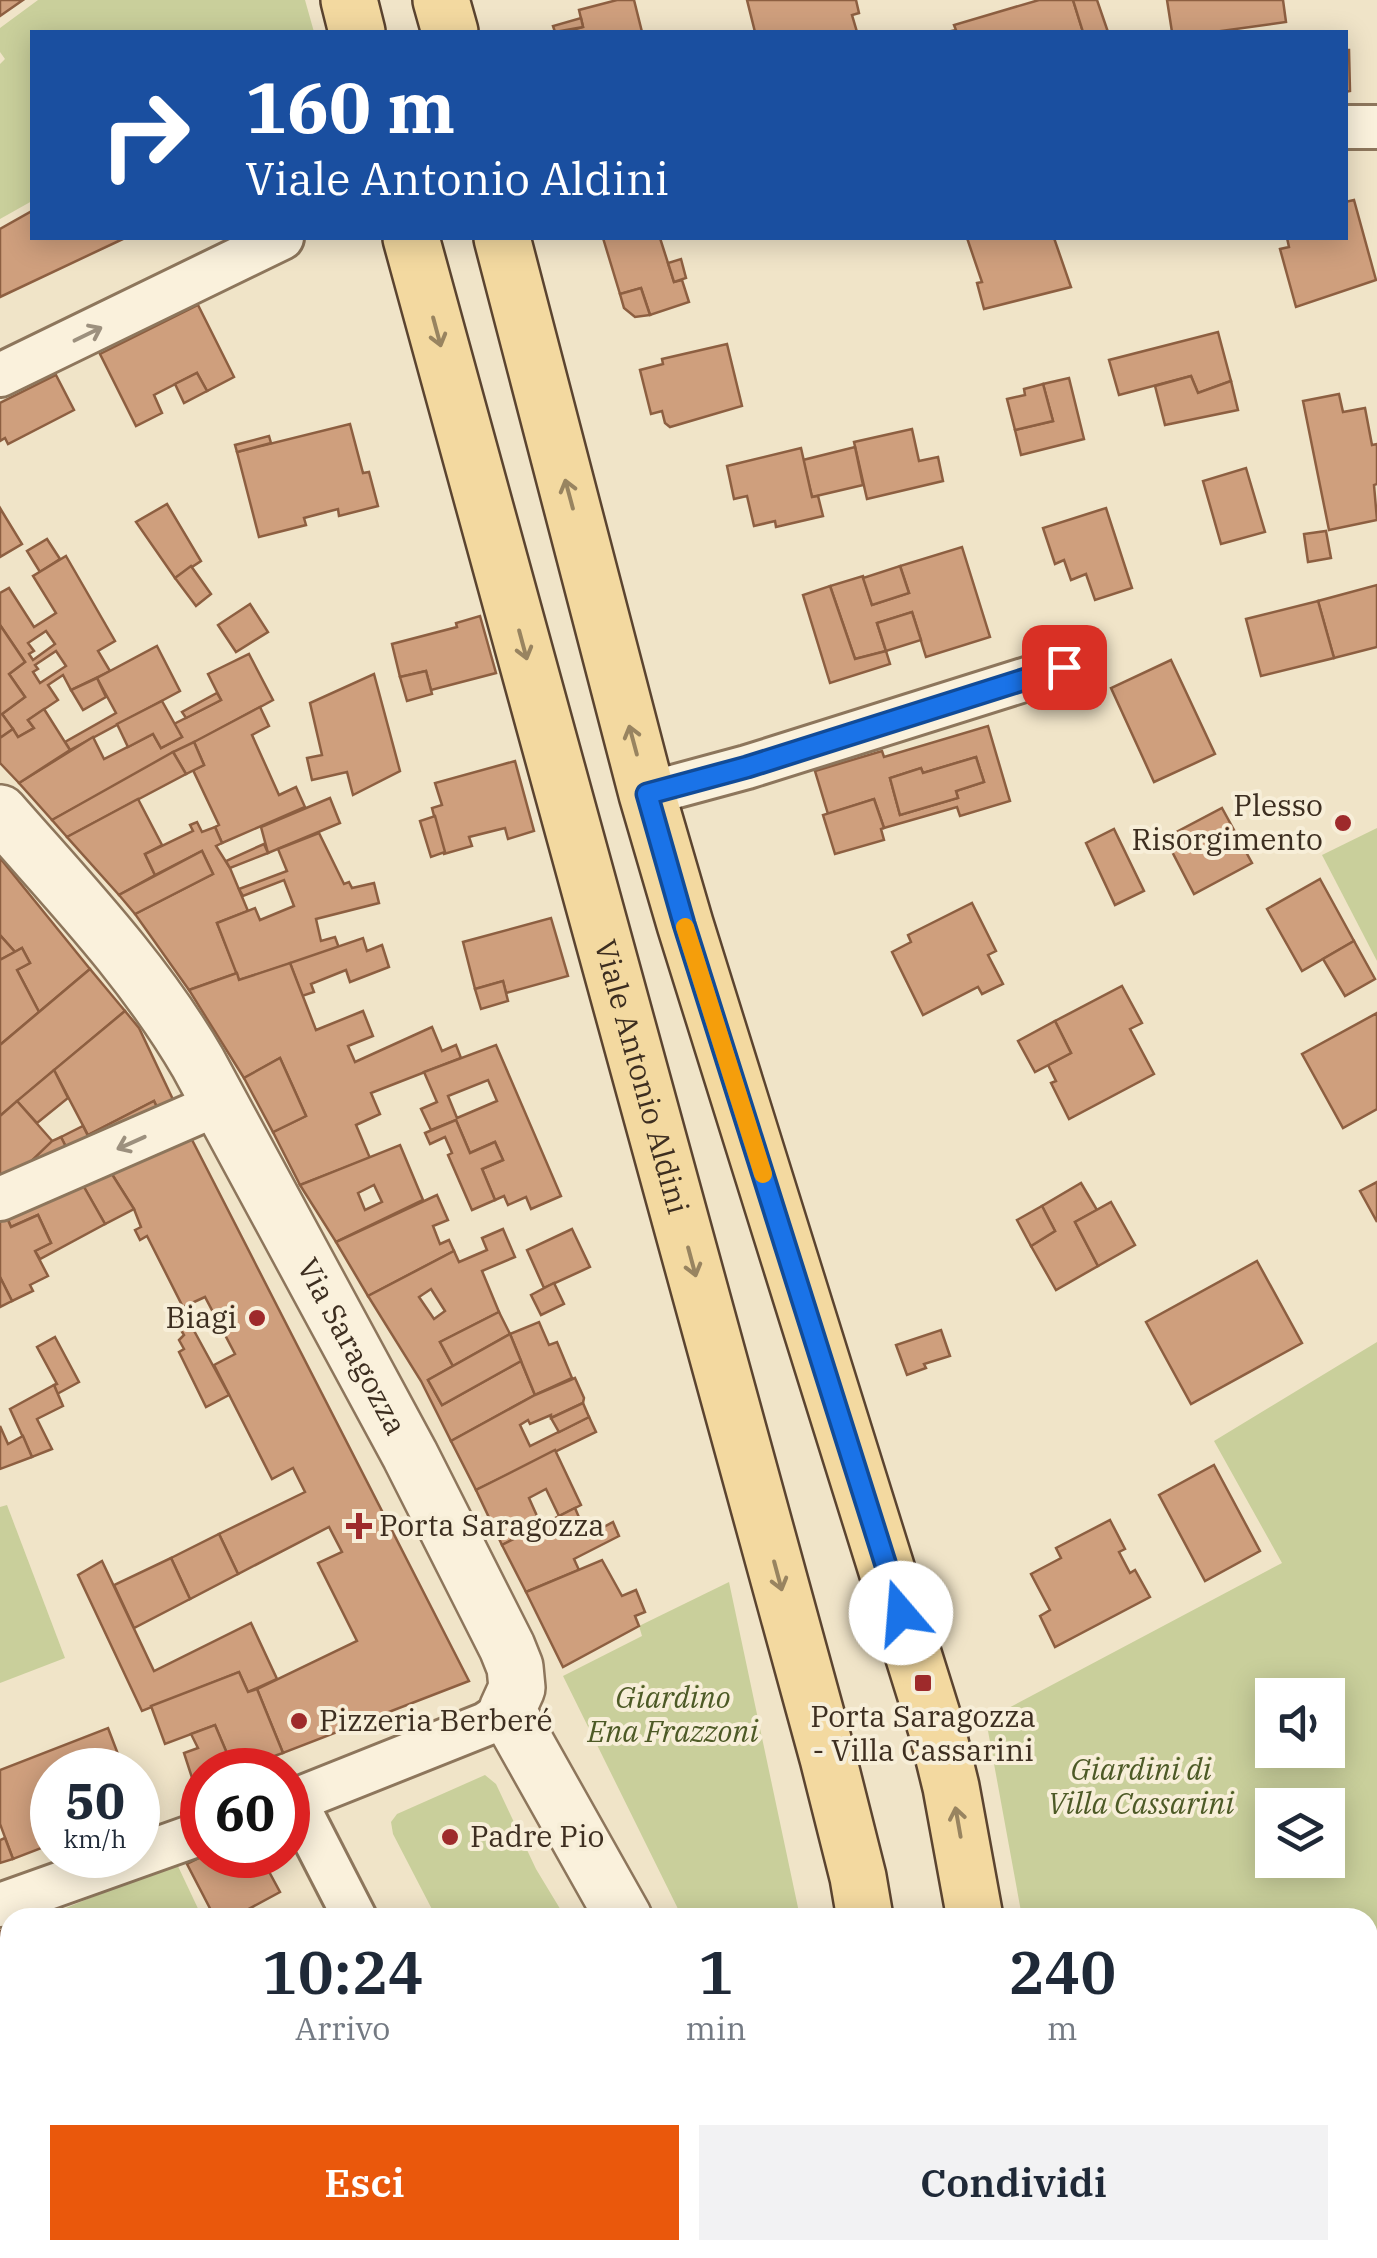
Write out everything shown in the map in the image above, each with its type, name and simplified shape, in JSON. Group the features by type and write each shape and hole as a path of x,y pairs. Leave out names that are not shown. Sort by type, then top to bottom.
{"main road":[{"path":"349,0 356,30"},
{"path":"442,0 450,30"},
{"name":"Viale Antonio Aldini","path":"412,240 828,1758 863,1908"},
{"path":"503,240 684,924 930,1706 952,1787 973,1908"}],"street":[{"path":"1348,127 1377,127"},
{"path":"0,375 278,240"},
{"path":"647,794 747,767 1064,667"},
{"name":"Via Saragozza","path":"0,813 152,991 178,1027 410,1455 507,1647 515,1667 517,1688 506,1710"},
{"path":"0,1199 220,1103"},
{"path":"310,1794 486,1724 506,1710 618,1908"},
{"path":"310,1836 349,1908"},
{"path":"0,1905 180,1841"}],"green space":[{"path":"38,0 305,0 313,30 30,30 30,202 0,219 0,64 5,59 0,52 0,28"},
{"path":"1377,828 1377,961 1322,855"},
{"name":"Giardini di Villa Cassarini","path":"1377,1342 1377,1908 1020,1908 986,1720 1282,1563 1214,1441"},
{"path":"7,1505 65,1658 0,1683 0,1507"},
{"name":"Giardino Ena Frazzoni","path":"729,1582 798,1908 678,1908 563,1676 642,1636 639,1626"},
{"path":"485,1775 496,1784 536,1869 560,1908 431,1908 393,1834 391,1822 397,1814"},
{"path":"176,1862 180,1878 184,1878 198,1908 66,1908 138,1878 160,1878 160,1869"}],"building":[{"path":"0,0 23,0 0,16"},
{"path":"617,0 634,0 642,30 573,30 583,27 579,10"},
{"path":"747,0 856,0 859,13 852,15 856,30 754,30"},
{"path":"1039,0 1073,0 1082,30 956,30 954,25"},
{"path":"1073,0 1097,0 1107,30 1082,30"},
{"path":"1167,0 1283,0 1286,22 1228,30 1172,30"},
{"path":"581,18 583,27 554,30 553,26"},
{"path":"1354,200 1376,280 1296,307 1280,249 1289,247 1287,240 1348,240 1348,201"},
{"path":"30,212 30,240 121,240 0,297 0,229"},
{"path":"604,240 661,240 674,282 682,280 689,302 650,315 641,288 620,294"},
{"path":"968,240 1055,240 1071,287 984,309 977,283 982,282"},
{"path":"681,259 686,278 674,282 668,263"},
{"path":"641,288 650,315 635,317 624,308 620,294"},
{"path":"198,305 234,377 207,391 197,373 154,395 162,413 136,426 100,354"},
{"path":"1218,332 1231,381 1198,393 1191,376 1119,395 1109,360"},
{"path":"727,344 742,406 670,427 662,411 651,414 640,370 663,364 662,359"},
{"path":"197,373 207,391 184,403 175,384"},
{"path":"56,375 74,410 8,444 5,438 0,441 0,403"},
{"path":"1191,376 1198,393 1231,381 1238,410 1165,425 1155,386"},
{"path":"1069,378 1084,439 1021,455 1015,430 1053,421 1043,384"},
{"path":"1043,384 1053,421 1015,430 1007,399 1025,395 1024,389"},
{"path":"1339,394 1343,412 1365,408 1372,445 1377,444 1377,520 1329,530 1303,401"},
{"path":"350,424 363,473 369,472 378,506 339,516 338,509 304,518 306,525 259,537 237,452"},
{"path":"912,429 919,461 938,457 943,481 867,499 854,442"},
{"path":"269,436 271,443 237,452 235,445"},
{"path":"855,447 863,485 812,497 803,460"},
{"path":"801,448 812,497 818,496 823,516 776,527 775,521 754,526 747,496 734,499 727,466"},
{"path":"1246,468 1265,532 1221,544 1203,481"},
{"path":"167,504 201,561 175,578 136,522"},
{"path":"0,508 22,544 0,557"},
{"path":"1106,508 1132,588 1095,600 1086,574 1071,580 1064,560 1055,564 1043,528"},
{"path":"1326,531 1331,558 1308,562 1304,534"},
{"path":"47,539 60,559 40,572 27,551"},
{"path":"962,547 990,637 926,657 912,612 877,623 886,651 855,659 830,586 863,576 872,605 909,593 900,566"},
{"path":"66,556 115,641 98,651 110,671 71,690 63,675 48,685 58,700 28,720 34,728 18,737 2,714 25,697 9,674 25,662 0,625 0,593 9,588 34,627 56,613 33,576","holes":["46,631 55,644 33,660 29,654 34,651 28,643","56,651 66,666 40,683 33,672 38,669 35,665"]},
{"path":"191,566 211,594 196,606 175,578"},
{"path":"900,566 909,593 872,605 863,578"},
{"path":"1377,585 1377,647 1334,658 1318,601"},
{"path":"830,586 855,659 886,651 890,664 830,683 803,595"},
{"path":"1318,601 1334,658 1261,676 1246,619"},
{"path":"250,604 268,632 236,652 218,625"},
{"path":"912,612 921,640 886,651 877,623"},
{"path":"480,616 496,673 431,690 426,671 400,677 392,644 457,627 456,623"},
{"path":"0,625 25,662 9,674 25,697 2,714 13,729 0,738"},
{"path":"157,646 180,691 70,750 65,742 116,713 97,678"},
{"path":"249,654 273,700 52,820 19,783 93,737 104,759 153,734 161,748 182,737 174,724 221,700 208,674"},
{"path":"1171,660 1215,754 1154,782 1111,688"},
{"path":"426,671 432,694 407,701 400,677"},
{"path":"374,674 400,771 353,795 347,772 312,780 307,758 322,755 310,703"},
{"path":"97,678 106,697 83,710 71,690"},
{"path":"217,693 221,700 186,718 182,712"},
{"path":"162,701 182,737 161,748 153,734 128,747 117,724"},
{"path":"260,707 269,726 252,735 279,795 296,787 305,807 222,843 215,827 219,825 193,770 204,765 194,742"},
{"path":"44,709 70,750 19,783 0,763 0,738 13,729 18,737 34,728 28,720"},
{"path":"988,726 1010,801 960,816 957,807 884,828 874,799 828,814 815,771 882,751 884,757","holes":["976,757 984,782 956,791 958,798 900,815 890,778"]},
{"path":"194,742 204,765 186,774 173,752"},
{"path":"173,752 186,774 67,837 52,820"},
{"path":"976,757 984,782 956,791 958,798 900,815 890,778"},
{"path":"515,761 534,831 508,839 505,828 469,837 472,846 444,854 432,808 442,805 435,783"},
{"path":"330,798 340,823 268,853 261,827"},
{"path":"138,799 162,845 145,854 155,875 119,895 67,837"},
{"path":"874,799 884,840 835,854 823,815"},
{"path":"1222,808 1252,863 1194,894 1165,838"},
{"path":"435,816 445,852 431,857 420,821"},
{"path":"197,822 202,832 215,827 222,843 216,846 248,911 217,923 237,973 189,990 135,914 213,874 202,851 155,875 145,854 193,831 190,825"},
{"path":"1114,829 1144,891 1115,905 1086,843"},
{"path":"319,833 344,884 349,882 352,888 374,883 379,903 316,919 321,941 335,937 339,948 239,980 217,923 255,908 260,920 294,906 284,880 243,896 239,889 287,871 278,849"},
{"path":"264,844 268,853 230,868 226,861"},
{"path":"202,851 213,874 135,914 119,895"},
{"path":"0,858 90,969 39,1012 17,970 30,963 22,948 15,952 0,935"},
{"path":"1320,879 1354,941 1302,971 1267,909"},
{"path":"972,903 996,951 988,955 1003,984 982,994 978,987 923,1015 892,952 911,942 908,935"},
{"path":"551,918 568,976 506,993 503,981 475,989 463,942"},
{"path":"0,935 15,952 0,960"},
{"path":"363,938 367,951 382,945 389,967 350,982 346,970 311,984 314,992 302,996 290,963"},
{"path":"1354,941 1375,979 1345,996 1323,959"},
{"path":"22,948 30,963 17,970 39,1012 0,1045 0,960"},
{"path":"290,963 316,1030 363,1011 373,1036 348,1046 355,1062 432,1027 442,1051 456,1045 461,1058 371,1093 380,1114 356,1125 370,1158 300,1185 273,1132 306,1116 280,1058 244,1078 189,990 237,973 239,980"},
{"path":"90,969 125,1011 0,1116 0,1045"},
{"path":"503,981 508,1001 481,1009 475,989"},
{"path":"1122,986 1142,1023 1130,1029 1154,1074 1069,1119 1051,1083 1056,1081 1048,1065 1071,1053 1055,1021"},
{"path":"125,1011 139,1028 177,1108 161,1116 154,1101 88,1135 54,1070"},
{"path":"1377,1013 1377,1109 1343,1128 1302,1054"},
{"path":"1055,1021 1071,1053 1035,1072 1018,1041"},
{"path":"496,1045 561,1196 531,1209 526,1197 508,1205 504,1196 495,1200 482,1169 503,1160 495,1142 470,1153 456,1120 431,1130 421,1109 437,1102 424,1072","holes":["488,1080 497,1101 457,1118 448,1096"]},
{"path":"280,1058 306,1116 273,1132 244,1078"},
{"path":"54,1070 68,1098 37,1123 17,1101"},
{"path":"17,1101 54,1143 0,1181 0,1116"},
{"path":"154,1101 161,1116 94,1147 88,1135"},
{"path":"456,1120 470,1153 495,1142 503,1160 482,1169 495,1200 472,1210 448,1155 452,1153 445,1137 430,1144 425,1133"},
{"path":"83,1126 94,1148 71,1157 61,1137"},
{"path":"188,1132 469,1681 296,1748 281,1748 257,1689 357,1641 318,1563 342,1552 329,1527 238,1574 219,1534 305,1492 293,1468 272,1479 214,1365 235,1354 205,1297 183,1307 147,1236 140,1240 135,1230 141,1227 134,1209 108,1168"},
{"path":"61,1137 71,1157 25,1167 52,1141"},
{"path":"400,1145 423,1200 336,1242 300,1185","holes":["374,1185 382,1202 365,1210 358,1193"]},
{"path":"108,1168 134,1209 105,1224 80,1180"},
{"path":"80,1180 105,1224 40,1259 35,1251 51,1243 38,1215 11,1227 5,1213"},
{"path":"1377,1182 1377,1222 1360,1191"},
{"path":"1081,1183 1097,1210 1075,1222 1098,1266 1056,1290 1031,1246 1055,1231 1042,1206"},
{"path":"437,1195 448,1220 433,1226 440,1244 449,1240 454,1251 368,1296 336,1242"},
{"path":"1111,1202 1135,1245 1098,1266 1075,1222"},
{"path":"1042,1206 1055,1231 1031,1246 1017,1220"},
{"path":"5,1213 11,1227 38,1215 51,1243 35,1251 48,1276 30,1285 33,1291 12,1301 0,1277 0,1216"},
{"path":"503,1229 515,1257 482,1271 499,1312 440,1342 453,1366 428,1380 442,1405 521,1361 535,1395 451,1441 421,1381 368,1296 454,1251 459,1262 487,1250 482,1238","holes":["431,1289 445,1311 434,1319 419,1297"]},
{"path":"572,1229 590,1267 544,1288 527,1250"},
{"path":"1257,1261 1302,1343 1191,1404 1146,1322"},
{"path":"0,1277 12,1301 0,1307"},
{"path":"554,1283 564,1304 541,1315 531,1295"},
{"path":"499,1312 510,1334 453,1366 440,1342"},
{"path":"186,1316 229,1395 206,1407 179,1352 184,1349 179,1340 184,1335 176,1322"},
{"path":"539,1322 549,1345 557,1342 572,1378 535,1395 510,1334"},
{"path":"941,1330 950,1356 924,1364 926,1368 907,1375 896,1345"},
{"path":"510,1334 521,1361 442,1405 428,1380"},
{"path":"55,1337 79,1382 57,1394 57,1384 37,1347"},
{"path":"575,1378 583,1403 551,1418 530,1424 528,1420 520,1425 530,1446 589,1417 596,1432 476,1490 451,1441"},
{"path":"54,1385 63,1406 37,1419 52,1449 32,1457 10,1409"},
{"path":"583,1403 589,1417 559,1432 551,1418"},
{"path":"0,1426 8,1444 23,1436 32,1457 0,1469"},
{"path":"555,1450 581,1505 559,1516 546,1489 529,1498 541,1525 502,1545 476,1490"},
{"path":"1214,1465 1260,1551 1205,1581 1159,1495"},
{"path":"575,1508 587,1536 613,1522 619,1536 574,1559 579,1570 526,1592 502,1545"},
{"path":"1110,1520 1125,1549 1119,1552 1150,1597 1055,1647 1040,1616 1050,1610 1031,1574 1061,1558 1056,1548"},
{"path":"219,1534 238,1574 190,1599 171,1558"},
{"path":"171,1558 190,1599 134,1628 114,1585"},
{"path":"602,1560 622,1596 636,1590 645,1612 635,1616 639,1626 563,1667 526,1592"},
{"path":"102,1561 154,1671 251,1623 277,1679 248,1692 239,1672 142,1711 78,1575"},
{"path":"239,1672 248,1692 257,1689 281,1748 225,1748 215,1725 165,1744 151,1706"},
{"path":"215,1725 225,1748 198,1748 191,1734"},
{"path":"108,1728 116,1748 57,1748"},
{"path":"30,1758 30,1852 13,1859 0,1824 0,1770"},
{"path":"5,1838 13,1859 0,1863 0,1840"},
{"path":"194,1878 272,1878 280,1892 250,1908 210,1908"}],"slow traffic":[{"path":"685,927 763,1174"}],"place":[{"name":"Plesso Risorgimento","path":"1343,823"},
{"name":"Biagi","path":"257,1318"},
{"name":"Porta Saragozza","path":"359,1526"},
{"name":"Porta Saragozza - Villa Cassarini","path":"923,1683"},
{"name":"Pizzeria Berberé","path":"299,1721"},
{"name":"Padre Pio","path":"450,1837"}],"route":[{"path":"901,1613 684,924 647,794 747,767 1064,667"}]}
